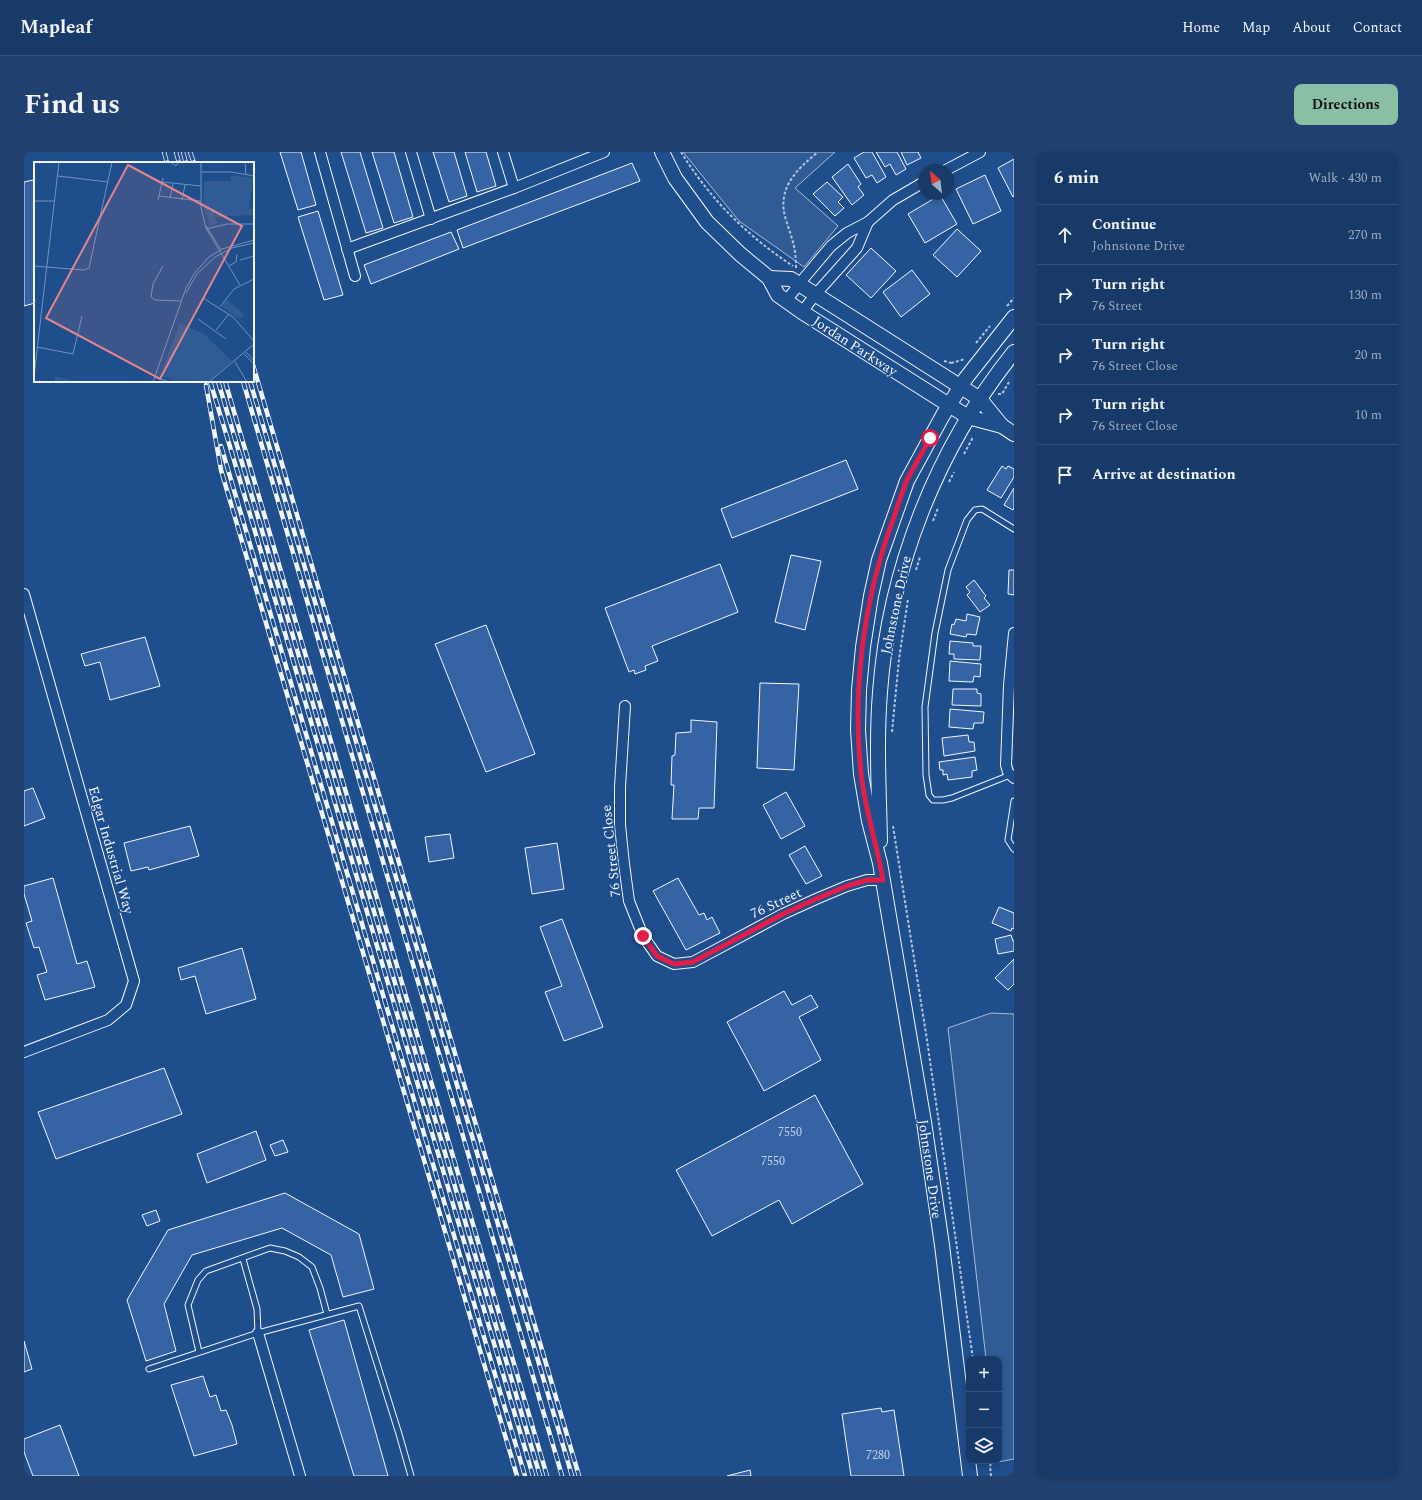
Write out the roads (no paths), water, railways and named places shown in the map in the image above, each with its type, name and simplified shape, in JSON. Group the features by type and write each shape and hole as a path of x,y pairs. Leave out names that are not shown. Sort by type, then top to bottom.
{"main road":[{"name":"Jordan Parkway","path":"662,152 675,178 707,222 740,254 769,278 778,295 802,312 968,417 1008,430"},
{"name":"Jordan Parkway","path":"769,278 797,278 815,295 980,399 1008,430"},
{"name":"Johnstone Drive","path":"970,1476 942,1245 925,1130 880,863 869,821 861,774 858,730 859,690 863,647 871,596 879,560 907,481 949,405 960,387 990,346 1010,312"},
{"name":"Johnstone Drive","path":"880,863 877,748 880,692 886,637 898,580 911,539 948,454 968,417 1014,352"}],"street":[{"path":"320,152 355,276"},
{"path":"411,152 431,218"},
{"path":"503,152 514,188"},
{"path":"347,249 514,188 604,152"},
{"path":"954,166 980,152"},
{"path":"786,301 797,278 831,246 847,232 868,222 893,200 918,185"},
{"path":"802,312 815,295 857,248 868,222"},
{"name":"Edgar Industrial Way","path":"24,594 134,981 126,1005 108,1020 24,1052"},
{"path":"1010,775 1006,757 1009,685 1014,632"},
{"name":"76 Street Close","path":"626,706 620,787 620,818 629,901 643,936 657,956 674,964 686,963"},
{"name":"76 Street","path":"686,963 693,962 783,914 847,886 867,880 883,880"},
{"path":"258,1333 300,1476"}],"lane":[{"path":"1010,775 952,798 933,800 929,795 926,775 925,707 935,633 948,570 967,520 975,510 982,509 1014,529"},
{"path":"1014,801 1008,840 1014,850"},
{"path":"199,1352 188,1305 198,1280 206,1271 243,1259 270,1248 299,1256 312,1267 320,1288 327,1314"},
{"path":"243,1259 257,1309 258,1333"},
{"path":"149,1369 258,1333 358,1306 411,1476"}],"railway":[{"path":"164,152 167,162"},
{"path":"176,152 179,162"},
{"path":"183,152 186,162"},
{"path":"190,152 194,162"},
{"path":"254,368 579,1476"},
{"path":"210,382 533,1476"},
{"path":"218,382 540,1476"},
{"path":"225,382 547,1476"},
{"path":"243,382 562,1476"},
{"path":"250,382 572,1476"},
{"path":"206,385 221,470 517,1476"},
{"path":"221,446 525,1476"}]}
